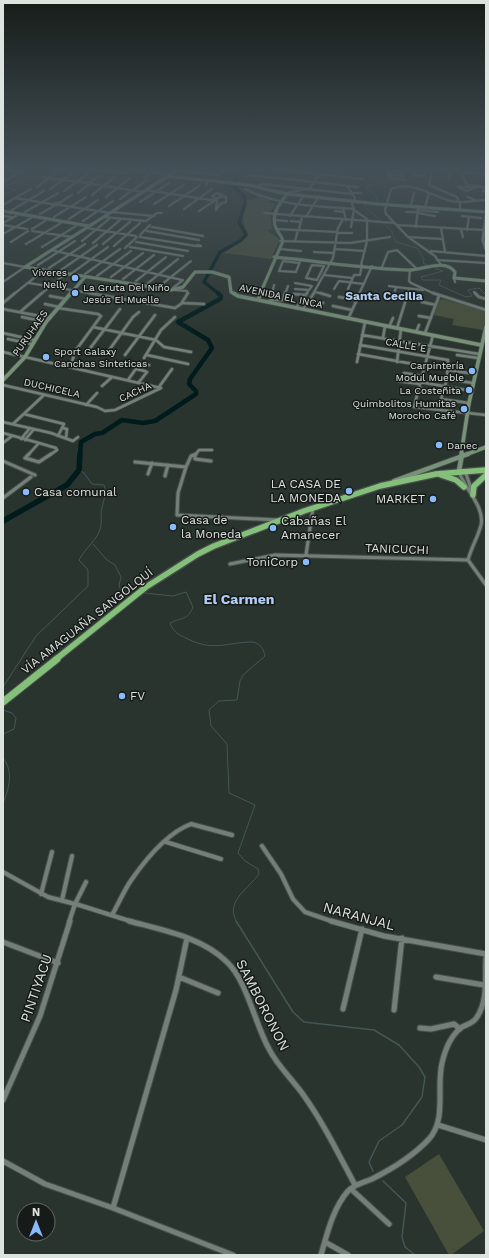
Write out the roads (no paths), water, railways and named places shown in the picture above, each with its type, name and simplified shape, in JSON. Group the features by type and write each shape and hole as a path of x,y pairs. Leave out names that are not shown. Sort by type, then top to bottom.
{"highway":[{"name":"VÍA AMAGUAÑA SANGOLQUÍ","path":"3,702 132,598 174,569 214,546 278,520 380,486 461,469 486,470"},
{"path":"436,474 450,477 464,487"},
{"path":"473,495 474,486 486,475"}],"street":[{"path":"3,234 14,228"},
{"path":"18,228 72,237"},
{"path":"32,230 35,228"},
{"path":"26,244 54,228"},
{"path":"42,247 73,228"},
{"path":"3,282 25,266 87,228"},
{"path":"91,228 197,246"},
{"path":"93,243 111,228"},
{"path":"103,244 123,228"},
{"path":"114,246 135,228"},
{"path":"125,248 149,228"},
{"path":"159,228 203,236"},
{"path":"274,228 282,241"},
{"path":"303,309 315,292 334,254 337,232 340,228"},
{"path":"348,289 354,275 360,275 368,241 367,228"},
{"path":"399,228 408,237 430,251 441,265"},
{"path":"429,228 484,230 486,249"},
{"path":"441,228 445,252"},
{"path":"82,241 97,229"},
{"path":"275,257 280,249 283,237 276,229"},
{"path":"276,229 352,233"},
{"path":"11,242 28,230"},
{"path":"295,241 298,230"},
{"path":"461,230 463,237"},
{"path":"155,251 175,231"},
{"path":"147,232 198,240"},
{"path":"282,241 368,241 390,237"},
{"path":"408,237 442,239"},
{"path":"38,266 75,241"},
{"path":"257,300 282,241"},
{"path":"136,242 188,251"},
{"path":"50,268 85,244"},
{"path":"61,270 96,246"},
{"path":"72,273 108,247"},
{"path":"130,247 183,256"},
{"path":"85,276 120,249"},
{"path":"280,249 301,251"},
{"path":"335,249 365,251"},
{"path":"52,250 182,280 174,289"},
{"path":"382,267 388,252 397,250 418,269"},
{"path":"97,276 131,251"},
{"path":"430,251 486,256"},
{"path":"314,252 334,254"},
{"path":"111,277 143,253"},
{"path":"123,279 154,255"},
{"path":"275,257 300,261"},
{"path":"136,281 166,258"},
{"path":"148,283 178,259"},
{"path":"437,260 486,263"},
{"path":"434,265 437,260"},
{"path":"161,285 191,261"},
{"path":"300,261 296,272 279,270 283,261 300,261 329,262 410,270 441,265 452,268 455,282"},
{"path":"3,263 65,274 174,289 186,291 188,293 182,303 175,308 29,283"},
{"path":"313,264 324,266 321,273 318,280 306,278 313,264"},
{"path":"348,319 372,266"},
{"path":"3,303 44,270"},
{"path":"410,270 409,282 439,296 486,310"},
{"name":"AVENIDA EL INCA","path":"174,289 183,287 194,273 208,272 220,274 229,278 232,294 257,300 275,302 348,319 483,343"},
{"path":"321,273 352,278"},
{"path":"20,312 65,274"},
{"name":"PURUHAES","path":"3,380 25,357 46,322 74,291 85,276"},
{"path":"3,278 7,279"},
{"path":"454,278 486,281"},
{"path":"334,289 338,281 364,284"},
{"path":"295,283 311,285 296,308"},
{"path":"274,285 269,299 275,302 283,300 288,286"},
{"path":"389,286 426,290"},
{"path":"394,291 396,287"},
{"path":"295,289 309,290"},
{"path":"397,362 400,341 399,328 409,289"},
{"path":"315,292 330,296"},
{"path":"474,292 478,297 486,299"},
{"path":"294,294 305,295"},
{"path":"50,296 66,299"},
{"path":"425,333 439,296"},
{"path":"339,297 357,300"},
{"path":"309,301 323,303"},
{"path":"422,302 436,305"},
{"path":"182,303 204,304"},
{"path":"45,304 100,315 101,317 75,351 70,367"},
{"path":"333,306 352,310"},
{"path":"3,309 50,318"},
{"path":"88,351 120,309"},
{"path":"107,353 138,312"},
{"path":"125,356 155,315"},
{"path":"419,316 431,318"},
{"path":"22,317 46,322"},
{"path":"144,358 163,328 175,318"},
{"path":"389,327 393,318"},
{"path":"357,362 365,322"},
{"path":"416,332 419,325"},
{"path":"383,338 384,326"},
{"path":"93,327 139,336 154,340 164,347 191,352"},
{"path":"485,583 468,560 480,526 481,517 474,502 464,487 460,456 469,403 486,327"},
{"path":"3,333 34,340"},
{"path":"433,334 414,407 486,415"},
{"path":"362,335 429,345 479,356"},
{"path":"8,339 32,344"},
{"name":"CALLE E","path":"360,345 449,362 448,370"},
{"name":"CACHA","path":"3,352 112,378 139,382 159,387 160,389 115,410 104,411 97,407"},
{"path":"358,354 424,366"},
{"path":"147,355 188,364"},
{"path":"456,355 479,356"},
{"path":"128,380 140,363 149,365"},
{"path":"136,369 146,371 139,382"},
{"path":"159,387 172,369"},
{"path":"469,403 441,399 448,370 475,374"},
{"path":"404,373 422,376"},
{"path":"102,386 112,378"},
{"path":"447,379 473,384"},
{"path":"397,381 472,391"},
{"name":"DUCHICELA","path":"3,385 97,407"},
{"path":"418,388 443,394"},
{"path":"86,404 97,393"},
{"path":"13,424 44,395"},
{"path":"24,414 64,424 63,428 67,430 66,438"},
{"path":"3,422 51,433 73,441 78,437"},
{"path":"58,436 63,428"},
{"path":"23,439 32,429"},
{"path":"3,434 39,443 57,450 39,462 24,457 39,443"},
{"path":"3,443 12,436"},
{"path":"380,486 486,447"},
{"path":"212,450 199,450 195,455 191,456 178,493 177,515 278,520"},
{"path":"195,455 195,459 211,461"},
{"path":"3,461 35,475"},
{"path":"135,462 186,467"},
{"path":"148,474 152,463"},
{"path":"165,476 168,465"},
{"path":"461,469 473,495 474,502"},
{"path":"3,498 31,477"},
{"path":"306,555 313,508"},
{"path":"480,526 486,527"},
{"name":"TANICUCHI","path":"230,564 271,555 468,560"},
{"path":"112,916 132,880 166,842 185,825 191,824 232,835"},
{"path":"166,842 178,847 216,856 221,859"},
{"name":"NARANJAL","path":"262,846 281,874 299,907 305,912 330,921 384,936 486,954"},
{"path":"41,894 52,852"},
{"path":"62,900 72,856"},
{"name":"SAMBORONON","path":"3,872 41,894 187,938 218,954 230,964 236,973 269,1050 302,1093 320,1120 355,1185"},
{"name":"PINTIYACU","path":"3,1100 40,1016 58,963 75,904 86,882"},
{"path":"343,1010 362,929"},
{"path":"113,1208 123,1178 179,977 187,938"},
{"path":"394,1010 402,938"},
{"path":"3,942 58,963"},
{"path":"321,1255 336,1210 350,1189 355,1185 370,1181 415,1152 430,1138 438,1125 439,1082 441,1068 447,1048 460,1029 472,1023 478,1017 482,1006 486,958"},
{"path":"179,977 218,993"},
{"path":"436,977 484,986"},
{"path":"420,1028 431,1029 454,1024 460,1029"},
{"path":"438,1125 486,1140"},
{"path":"3,1161 45,1184 113,1208 232,1255"},
{"path":"350,1189 389,1224"},
{"path":"325,1242 348,1255"}],"waterway":[{"path":"219,294 204,282 220,252 240,241 246,235 242,228"},
{"path":"388,228 391,230 396,242 417,248 424,259 423,263 427,265"},
{"path":"432,267 443,271 421,277 423,280 441,280 439,285 466,297 472,296 468,290 479,288 486,295"},
{"path":"80,455 81,442 95,434 102,433 122,420 143,423 155,421 196,394 196,391 189,384 190,379 212,348 208,340 178,322 220,299 221,296 219,294"},
{"path":"3,521 67,485 79,470 80,454"},
{"path":"3,687 36,636 88,586 88,570 79,560 97,536 101,526 101,509 105,491 104,485 92,484 84,473 79,470"},
{"path":"93,544 107,560 115,565 121,577 119,585 121,591 128,594"},
{"path":"144,593 173,596 186,592 193,607 189,615 170,623 175,631 182,636 197,643 213,646 253,642 260,645 265,656 243,675 240,681 237,700 219,701 209,710 211,726 227,744 229,793 255,805 238,853 245,861 258,869 259,874 235,902 233,908 237,922"},
{"path":"3,710 12,713 16,718 14,729 3,734"},
{"path":"3,758 9,774 9,786 3,803"},
{"path":"236,921 293,1012 304,1022 374,1030 399,1045 419,1067 425,1077 422,1097 402,1125 379,1141 369,1162 373,1171"},
{"path":"383,1181 406,1203 402,1237 405,1247 415,1255"}],"place":[{"name":"Viveres Nelly","path":"75,278"},
{"name":"La Gruta Del Niño Jesús El Muelle","path":"75,293"},
{"name":"Sport Galaxy Canchas Sinteticas","path":"46,357"},
{"name":"Carpintería Modul Mueble","path":"472,371"},
{"name":"La Costeñita","path":"469,390"},
{"name":"Quimbolitos Humitas Morocho Café","path":"464,409"},
{"name":"Danec","path":"439,445"},
{"name":"LA CASA DE LA MONEDA","path":"349,491"},
{"name":"Casa comunal","path":"26,492"},
{"name":"MARKET","path":"433,499"},
{"name":"Casa de la Moneda","path":"173,527"},
{"name":"Cabañas El Amanecer","path":"273,528"},
{"name":"ToniCorp","path":"306,562"},
{"name":"FV","path":"122,696"}],"district":[{"name":"Santa Cecilia","path":"384,296"},
{"name":"El Carmen","path":"239,599"}]}
